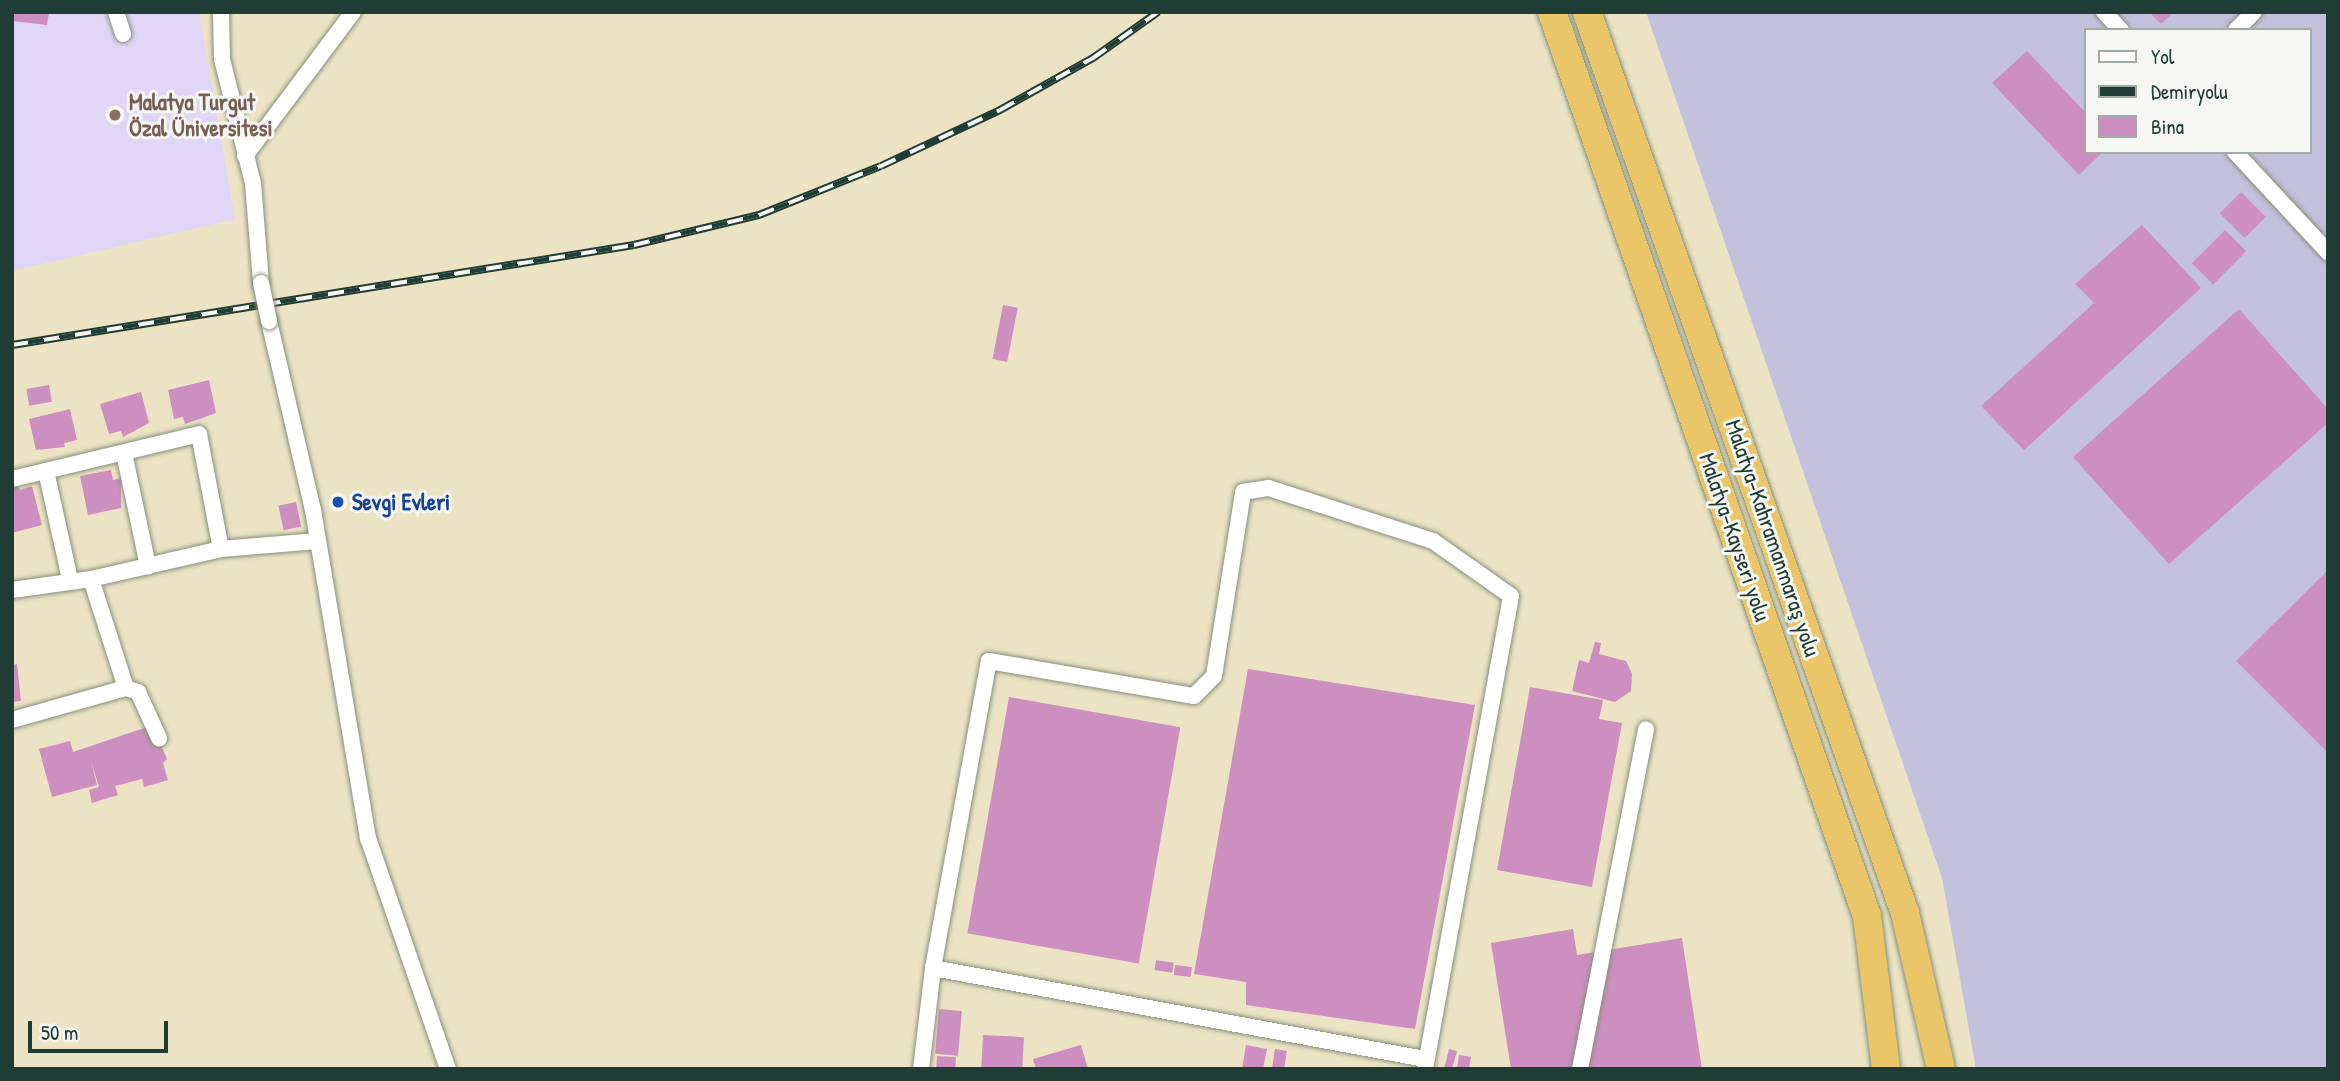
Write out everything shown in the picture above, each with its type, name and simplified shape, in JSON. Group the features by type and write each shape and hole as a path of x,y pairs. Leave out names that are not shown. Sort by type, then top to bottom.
{"highway":[{"name":"Malatya-Kayseri yolu","path":"1552,12 1867,916 1886,1069"},
{"name":"Malatya-Kahramanmaraş yolu","path":"1587,12 1905,913 1941,1069"}],"street":[{"path":"116,12 123,34"},
{"path":"221,12 222,59 244,156 253,183 261,283 318,541 368,838 448,1069"},
{"path":"244,156 353,12"},
{"path":"2104,12 2119,28"},
{"path":"2238,28 2254,12"},
{"path":"2237,154 2328,252"},
{"path":"12,478 199,434 221,550"},
{"path":"124,453 148,566"},
{"path":"47,471 70,579"},
{"path":"921,1069 933,968 989,661 1194,696 1214,676 1243,492 1269,488 1433,541 1511,596 1425,1064 933,968"},
{"path":"12,590 70,579 91,579 221,550 318,541"},
{"path":"91,579 126,688"},
{"path":"12,720 126,688 138,692 159,738"},
{"path":"1580,1069 1646,729"}],"shaded area":[{"name":"Malatya Turgut Özal Üniversitesi","path":"12,12 199,12 235,219 12,271"},
{"path":"1646,12 2328,12 2328,1069 1976,1069 1942,878"}],"building":[{"path":"12,12 49,12 47,25 12,21"},
{"path":"2149,12 2174,12 2161,24"},
{"path":"2027,51 2084,111 2084,154 2101,154 2079,175 1992,83"},
{"path":"2241,192 2266,217 2245,238 2220,213"},
{"path":"2142,225 2201,288 2024,450 1981,406 2094,303 2075,284"},
{"path":"2225,230 2246,251 2213,284 2192,263"},
{"path":"1003,305 1018,308 1007,362 993,359"},
{"path":"2239,309 2328,409 2328,423 2169,564 2073,457"},
{"path":"209,380 216,413 185,424 183,417 174,419 168,390"},
{"path":"49,385 52,402 29,406 26,389"},
{"path":"141,392 149,423 123,437 121,431 109,434 100,404"},
{"path":"70,409 77,440 64,443 65,447 36,450 29,419"},
{"path":"111,470 113,480 121,478 121,508 88,515 80,476"},
{"path":"18,485 20,490 32,486 42,525 12,533 12,487"},
{"path":"296,502 301,526 284,530 278,506"},
{"path":"2328,570 2328,753 2236,661"},
{"path":"1595,642 1601,643 1599,654 1626,661 1632,674 1631,691 1615,702 1572,691 1579,660 1589,663"},
{"path":"17,664 21,701 12,702 12,665"},
{"path":"1248,669 1475,705 1415,1029 1246,1005 1246,982 1194,974"},
{"path":"1530,687 1603,700 1599,719 1622,723 1592,887 1497,870"},
{"path":"1009,697 1180,727 1139,964 967,933"},
{"path":"153,725 167,759 163,763 168,780 144,787 142,779 115,786 118,795 92,803 89,790 99,787 91,761 97,785 52,797 39,749 70,741 73,752"},
{"path":"1573,929 1577,955 1682,938 1702,1069 1511,1069 1491,943"},
{"path":"1156,960 1174,963 1172,973 1154,970"},
{"path":"1175,965 1192,967 1191,977 1174,975"},
{"path":"939,1009 962,1011 958,1056 935,1054"},
{"path":"983,1035 1024,1037 1022,1069 981,1069"},
{"path":"1081,1045 1088,1069 1036,1069 1033,1059"},
{"path":"1246,1045 1267,1049 1263,1069 1242,1069"},
{"path":"1275,1049 1287,1051 1284,1069 1272,1069"},
{"path":"1449,1049 1457,1051 1452,1069 1444,1069"},
{"path":"1459,1055 1471,1057 1469,1069 1457,1069"},
{"path":"937,1056 956,1057 955,1069 936,1069"}],"railway":[{"path":"12,345 634,245 759,215 881,166 1000,110 1093,58 1158,12"}],"place":[{"name":"Malatya Turgut Özal Üniversitesi","path":"115,115"},
{"name":"Sevgi Evleri","path":"338,502"}]}
